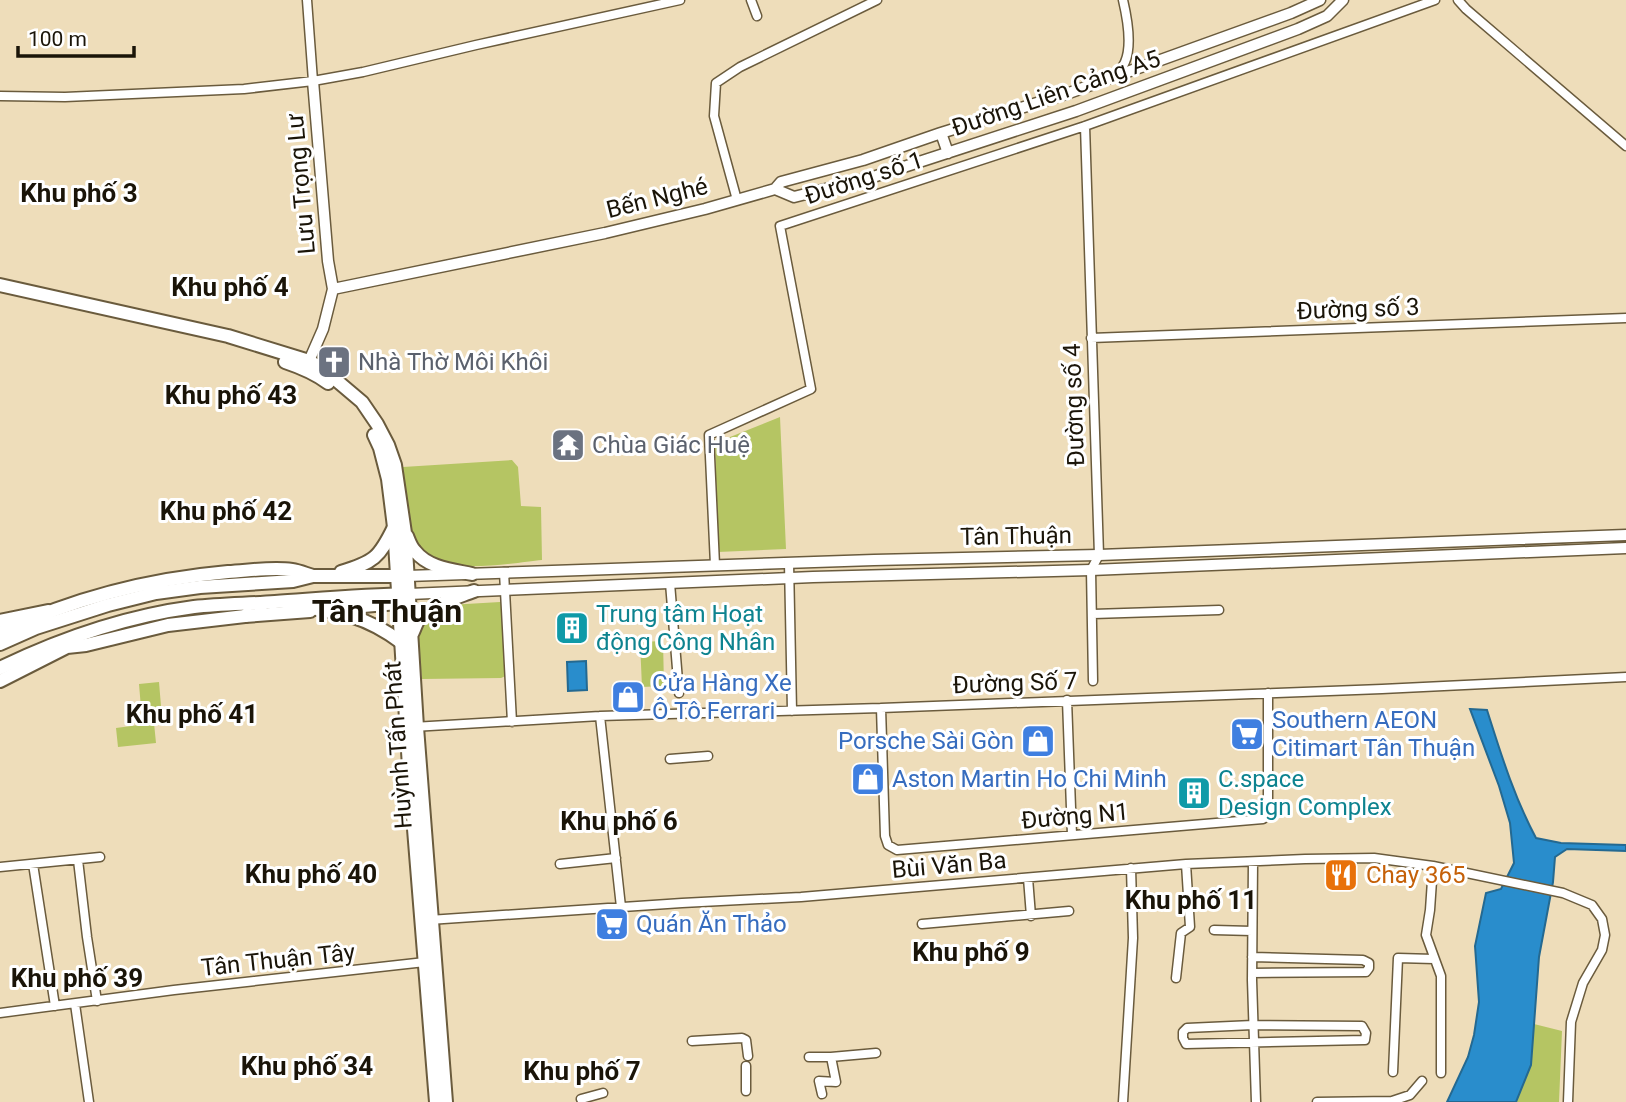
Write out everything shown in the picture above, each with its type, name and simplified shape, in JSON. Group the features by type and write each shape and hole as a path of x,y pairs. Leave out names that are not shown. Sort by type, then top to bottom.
{"main road":[{"name":"Huỳnh Tấn Phát","path":"0,285 94,310"},
{"name":"Huỳnh Tấn Phát","path":"0,293 228,336 306,365 346,397 361,412 371,428 380,447 400,530 401,597 407,639 427,920 446,1102"},
{"path":"328,576 366,564 400,530 414,551 425,560 444,568 472,574"},
{"path":"0,621 48,611 137,586 200,575 291,570 313,576"},
{"path":"0,644 36,628 156,593 200,587 293,581 313,576 401,576"},
{"path":"245,616 265,603 323,610 366,620 407,639 429,610 474,591"},
{"path":"2,667 81,633 166,612 195,607 333,597 401,597"},
{"path":"67,647 168,625 323,610 401,597"},
{"path":"89,600 108,605"},
{"path":"36,628 48,611"},
{"path":"0,633 48,611"},
{"path":"0,681 67,647 81,633"},
{"path":"2,667 20,672"},
{"path":"0,689 16,680 20,672"},
{"name":"Huỳnh Tấn Phát","path":"427,920 425,962 436,1102"}],"street":[{"name":"Lưu Trọng Lư","path":"306,365 323,329 333,289 328,261 307,0"},
{"path":"0,96 65,97 244,89 313,81 680,0"},
{"path":"751,0 757,16"},
{"name":"Bến Nghé","path":"333,289 549,246 737,200 714,116 716,83 740,67 877,0"},
{"path":"1115,76 1125,63 1127,54 1128,26 1123,0"},
{"name":"Đường Liên Cảng A5","path":"737,200 775,189 781,182 863,160 1069,93 1291,13 1320,0"},
{"name":"Đường Liên Cảng A5","path":"775,189 794,197 873,177 1076,111 1298,29 1327,16 1343,0"},
{"name":"Đường số 1","path":"715,565 709,435 811,389 779,226 1085,126 1435,0"},
{"path":"1458,0 1626,146"},
{"path":"1069,93 1076,111"},
{"name":"Đường số 4","path":"1085,126 1099,555"},
{"path":"941,133 948,153"},
{"name":"Đường số 3","path":"1091,338 1626,318"},
{"name":"Tân Thuận","path":"401,576 1099,555 1626,534"},
{"name":"Tân Thuận","path":"401,597 474,591 790,578 1091,570 1626,548"},
{"path":"1225,550 1225,564"},
{"path":"1093,681 1091,570 1099,555"},
{"path":"789,563 792,711"},
{"path":"729,565 729,581"},
{"path":"504,572 512,722"},
{"path":"670,583 679,693"},
{"path":"1093,614 1219,610"},
{"name":"Đường Số 7","path":"412,727 600,716 881,708 1626,677"},
{"name":"Đường N1","path":"881,708 885,836 888,845 897,850 1259,820 1266,817 1268,812 1268,693"},
{"path":"1067,700 1072,835"},
{"path":"600,716 621,907"},
{"path":"670,759 708,756"},
{"path":"0,867 100,857"},
{"path":"560,864 616,858"},
{"name":"Bùi Văn Ba","path":"427,920 801,897 1186,864 1374,859 1433,866 1563,892 1592,905 1602,919 1605,935 1602,950 1583,983 1572,1022 1568,1102"},
{"path":"0,1013 97,1001 78,860"},
{"path":"1253,862 1252,973 1256,1102"},
{"path":"33,864 55,1006"},
{"path":"1176,978 1181,933 1190,926 1186,864"},
{"path":"1433,866 1426,935 1441,975 1441,1073"},
{"path":"1123,1102 1133,938 1131,868"},
{"path":"1028,878 1031,916"},
{"path":"922,924 1069,911"},
{"path":"1214,930 1252,931"},
{"path":"1252,957 1369,962 1366,972 1252,973"},
{"path":"1392,1072 1398,958 1434,958"},
{"name":"Tân Thuận Tây","path":"97,1001 425,962"},
{"path":"75,1004 89,1102"},
{"path":"1253,1025 1362,1026 1366,1033 1365,1040 1254,1043 1186,1044 1183,1032 1187,1028 1253,1025"},
{"path":"692,1041 742,1038 746,1040 748,1056"},
{"path":"809,1057 876,1053"},
{"path":"822,1094 819,1081 836,1082 831,1057"},
{"path":"746,1066 746,1091"},
{"path":"1317,1102 1392,1101 1410,1095 1422,1081"},
{"path":"581,1098 603,1093"}],"green space":[{"path":"780,417 786,549 718,552 715,443"},
{"path":"512,460 518,467 521,506 541,507 542,560 460,566 444,564 420,552 408,526 403,467"},
{"path":"503,602 508,675 501,678 422,679 416,631 420,622 449,605"},
{"path":"663,641 664,686 642,687 640,642"},
{"path":"159,682 162,718 142,720 139,684"},
{"path":"154,723 156,743 118,747 116,728"},
{"path":"1534,1024 1562,1031 1559,1102 1516,1102 1531,1065"}],"water":[{"path":"586,661 587,690 568,691 567,662"},
{"path":"1470,709 1487,710 1515,791 1536,838 1561,843 1626,845 1626,851 1567,849 1555,857 1539,957 1531,1065 1516,1102 1447,1102 1468,1057 1474,1035 1479,1002 1475,946 1486,893 1501,889 1514,863 1510,823"}],"place":[{"name":"Nhà Thờ Môi Khôi","path":"334,362"},
{"name":"Chùa Giác Huệ","path":"568,445"},
{"name":"Trung tâm Hoạt động Công Nhân","path":"572,628"},
{"name":"Cửa Hàng Xe Ô Tô Ferrari","path":"628,697"},
{"name":"Southern AEON Citimart Tân Thuận","path":"1247,734"},
{"name":"Porsche Sài Gòn","path":"1038,741"},
{"name":"Aston Martin Ho Chi Minh","path":"868,779"},
{"name":"C.space Design Complex","path":"1194,793"},
{"name":"Chay 365","path":"1341,875"},
{"name":"Quán Ăn Thảo","path":"612,924"}],"district":[{"name":"Khu phố 3","path":"79,193"},
{"name":"Khu phố 4","path":"230,287"},
{"name":"Khu phố 43","path":"231,395"},
{"name":"Khu phố 42","path":"226,511"},
{"name":"Tân Thuận","path":"387,611"},
{"name":"Khu phố 41","path":"192,714"},
{"name":"Khu phố 6","path":"619,821"},
{"name":"Khu phố 40","path":"311,874"},
{"name":"Khu phố 11","path":"1191,900"},
{"name":"Khu phố 9","path":"971,952"},
{"name":"Khu phố 39","path":"77,978"},
{"name":"Khu phố 34","path":"307,1066"},
{"name":"Khu phố 7","path":"582,1071"}]}
